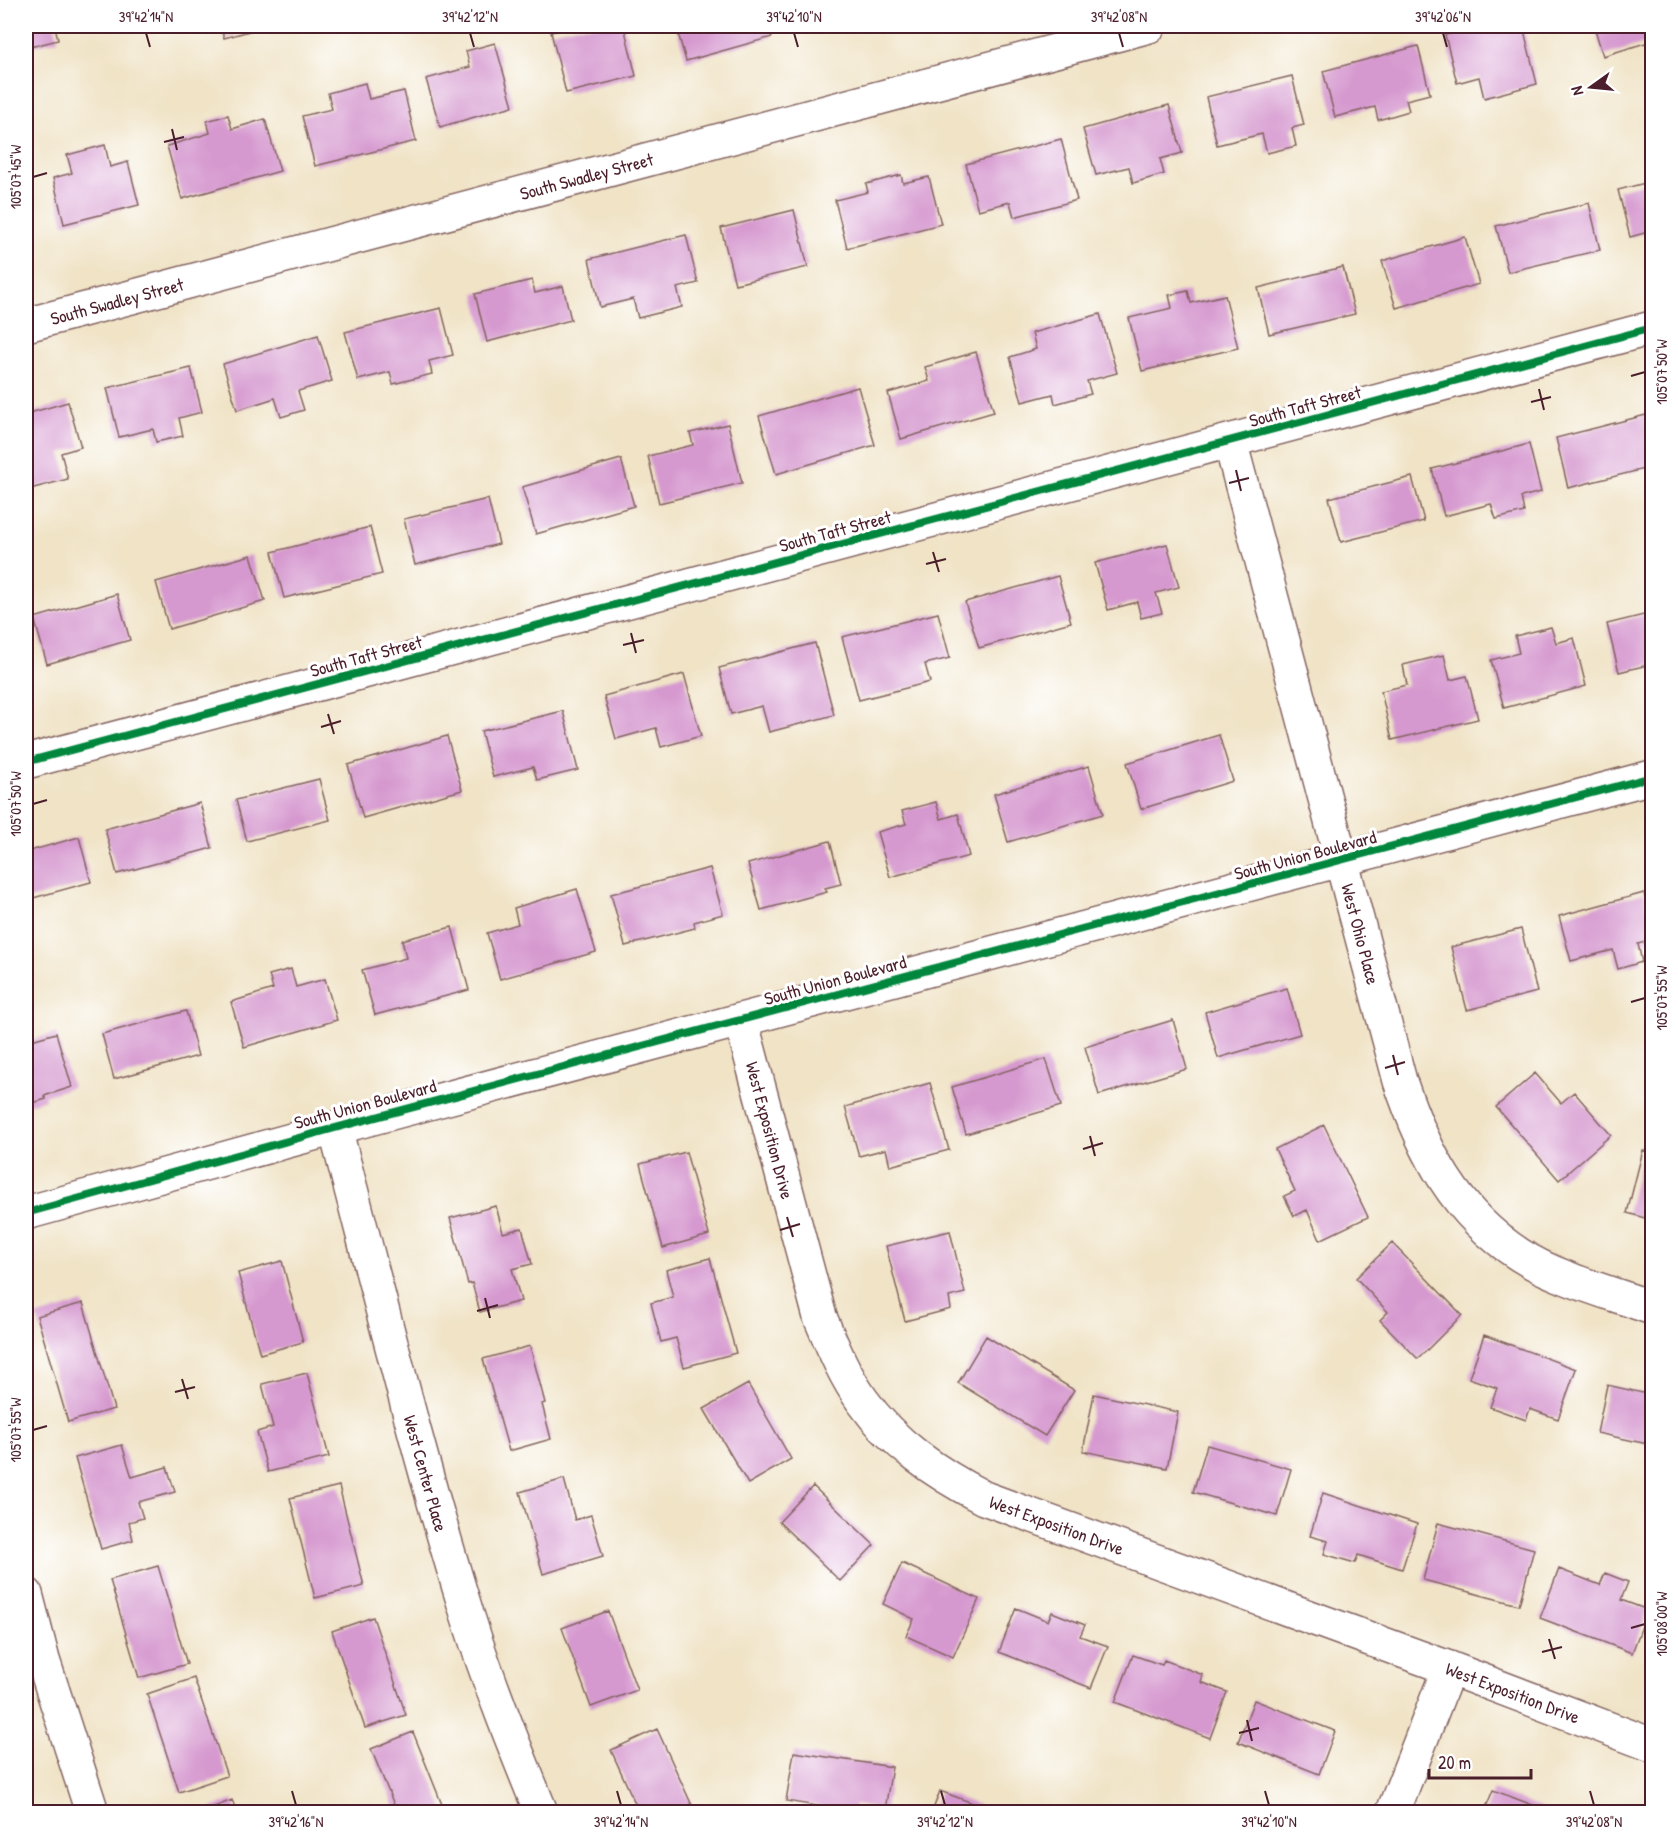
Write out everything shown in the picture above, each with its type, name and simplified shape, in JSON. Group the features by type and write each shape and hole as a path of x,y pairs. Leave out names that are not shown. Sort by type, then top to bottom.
{"street":[{"name":"South Swadley Street","path":"26,326 1149,26"},
{"name":"South Taft Street","path":"26,762 1653,328"},
{"name":"West Ohio Place","path":"1230,441 1400,1081 1415,1126 1435,1166 1459,1199 1488,1231 1521,1256 1557,1273 1653,1308"},
{"name":"South Union Boulevard","path":"26,1213 334,1128 1653,777"},
{"name":"West Exposition Drive","path":"741,1020 820,1317 839,1361 861,1399 885,1429 906,1449 949,1479 984,1498 1653,1745"},
{"name":"West Center Place","path":"334,1128 468,1619 500,1709 541,1812"},
{"path":"26,1594 47,1671 92,1812"},
{"path":"1393,1812 1449,1668"}],"building":[{"path":"26,26 55,26 58,40 30,47"},
{"path":"220,26 252,26 253,30 224,38"},
{"path":"578,26 624,26 636,76 566,93 551,32"},
{"path":"676,26 768,26 772,37 686,61"},
{"path":"1482,26 1523,26 1537,84 1484,98 1479,77 1457,83 1445,35"},
{"path":"1594,26 1652,26 1652,41 1603,56"},
{"path":"495,43 513,106 440,127 426,79 470,67 466,51"},
{"path":"1418,46 1430,94 1406,100 1409,111 1378,120 1375,107 1335,117 1323,71"},
{"path":"1292,76 1304,125 1292,128 1296,146 1267,153 1262,134 1217,145 1206,97"},
{"path":"365,83 369,99 404,91 416,141 315,166 302,116 332,109 328,93"},
{"path":"1169,105 1182,153 1160,159 1164,174 1133,183 1129,167 1096,175 1083,129"},
{"path":"228,115 232,129 265,119 280,171 182,199 167,146 210,133 207,121"},
{"path":"1061,139 1077,200 1014,217 1010,202 978,210 966,164"},
{"path":"105,145 110,167 128,162 139,205 64,224 53,178 72,173 67,155"},
{"path":"1652,166 1652,231 1630,237 1618,190 1649,182 1646,168"},
{"path":"901,175 903,183 929,177 941,224 847,248 835,200 868,192 866,184"},
{"path":"1589,203 1600,250 1508,272 1496,226"},
{"path":"794,210 808,267 735,284 721,228"},
{"path":"686,235 698,283 677,288 682,307 638,318 633,299 600,307 589,259"},
{"path":"1465,237 1479,284 1396,308 1382,261"},
{"path":"1343,267 1355,314 1269,334 1258,288"},
{"path":"532,280 535,293 563,286 571,320 487,342 475,294"},
{"path":"1188,291 1191,303 1225,295 1238,348 1142,371 1129,318 1172,308 1169,295"},
{"path":"441,308 453,355 429,361 432,374 393,384 390,372 358,380 345,332"},
{"path":"1100,314 1117,373 1087,381 1091,394 1055,404 1053,394 1022,402 1010,357 1036,349 1032,333"},
{"path":"318,335 332,381 298,391 304,410 281,417 275,398 237,410 223,364"},
{"path":"976,352 994,412 901,439 888,393 929,381 925,367"},
{"path":"191,368 202,412 179,418 183,436 156,442 153,429 119,437 107,388"},
{"path":"858,387 875,445 776,474 759,416"},
{"path":"68,402 81,447 61,453 68,479 30,489 26,473 26,414"},
{"path":"1650,414 1652,467 1568,488 1556,438"},
{"path":"728,424 742,483 659,503 648,456 693,445 690,433"},
{"path":"1529,444 1541,492 1521,497 1524,512 1496,519 1491,504 1444,516 1432,469"},
{"path":"621,459 634,506 536,534 522,487"},
{"path":"1412,477 1424,521 1341,542 1329,498"},
{"path":"488,499 499,544 415,565 404,519"},
{"path":"370,527 382,574 284,598 272,552"},
{"path":"1167,544 1179,587 1156,593 1162,613 1141,618 1137,602 1108,610 1095,563"},
{"path":"251,555 265,601 169,629 156,582"},
{"path":"1058,576 1071,622 979,648 965,602"},
{"path":"117,594 130,640 47,664 34,618"},
{"path":"1652,597 1652,613 1648,598"},
{"path":"938,613 950,658 925,664 930,682 859,700 842,637"},
{"path":"1652,613 1652,664 1619,672 1607,624"},
{"path":"1551,627 1556,643 1574,638 1586,686 1504,708 1491,660 1519,653 1515,636"},
{"path":"815,643 834,715 769,732 762,706 731,714 719,668"},
{"path":"1444,655 1450,680 1467,676 1478,719 1392,740 1381,691 1407,685 1403,665"},
{"path":"684,674 701,736 661,747 656,728 616,739 604,696"},
{"path":"563,711 578,770 537,780 533,767 493,777 481,731"},
{"path":"1219,735 1233,781 1141,809 1127,763"},
{"path":"447,736 462,790 363,818 348,765"},
{"path":"1089,766 1103,814 1008,842 994,794"},
{"path":"319,779 330,820 247,841 236,800"},
{"path":"936,802 941,819 958,814 969,856 890,877 877,832 906,824 902,811"},
{"path":"200,803 212,848 117,874 105,829"},
{"path":"79,837 91,882 26,900 26,852"},
{"path":"830,841 841,884 825,888 827,892 761,910 748,864"},
{"path":"710,868 723,914 694,922 695,928 625,946 611,894"},
{"path":"577,889 596,952 500,979 487,933 518,924 514,908"},
{"path":"1644,893 1652,926 1652,940 1638,944 1642,962 1618,969 1613,950 1571,961 1559,916"},
{"path":"452,927 469,990 375,1015 362,970 406,958 402,940"},
{"path":"1521,929 1537,992 1467,1010 1451,947"},
{"path":"291,969 296,987 325,979 337,1020 244,1047 231,1002 273,989 269,975"},
{"path":"1287,988 1300,1034 1218,1058 1205,1012"},
{"path":"186,1011 198,1056 114,1079 102,1034"},
{"path":"1173,1020 1187,1069 1099,1095 1085,1047"},
{"path":"56,1033 72,1087 44,1096 46,1099 26,1105 26,1036 28,1041"},
{"path":"1046,1059 1061,1106 966,1134 952,1087"},
{"path":"1535,1073 1561,1103 1574,1092 1611,1135 1559,1180 1496,1107"},
{"path":"930,1083 949,1150 890,1166 886,1149 859,1156 845,1107"},
{"path":"1324,1125 1368,1217 1320,1240 1307,1210 1294,1216 1284,1196 1295,1191 1275,1149"},
{"path":"1643,1150 1652,1153 1652,1220 1627,1213"},
{"path":"686,1152 709,1235 663,1248 640,1164"},
{"path":"496,1206 503,1233 522,1228 532,1264 512,1269 521,1301 480,1312 472,1283 468,1284 450,1218"},
{"path":"950,1231 965,1293 949,1297 951,1309 905,1321 886,1246"},
{"path":"1392,1243 1462,1315 1418,1359 1380,1320 1388,1312 1356,1278"},
{"path":"710,1258 736,1353 684,1367 676,1338 661,1342 651,1303 673,1297 666,1270"},
{"path":"282,1261 303,1342 260,1354 238,1273"},
{"path":"83,1303 114,1409 68,1422 37,1316"},
{"path":"1484,1335 1576,1369 1558,1419 1530,1409 1526,1420 1490,1407 1497,1388 1469,1378"},
{"path":"986,1336 1074,1390 1045,1436 958,1383"},
{"path":"530,1346 545,1403 542,1404 551,1439 509,1451 483,1359"},
{"path":"307,1373 329,1457 268,1472 257,1432 273,1427 262,1384"},
{"path":"748,1384 791,1459 748,1484 704,1409"},
{"path":"1607,1385 1652,1395 1652,1445 1597,1433"},
{"path":"1094,1394 1178,1412 1167,1468 1083,1451"},
{"path":"122,1445 132,1477 167,1467 175,1492 138,1502 143,1518 129,1522 133,1540 101,1549 75,1458"},
{"path":"1207,1445 1291,1469 1277,1516 1193,1492"},
{"path":"564,1479 575,1520 591,1515 603,1556 543,1574 520,1492"},
{"path":"339,1486 364,1586 315,1598 290,1498"},
{"path":"813,1486 874,1545 840,1581 779,1522"},
{"path":"1323,1493 1417,1524 1402,1569 1358,1555 1355,1563 1324,1554 1328,1541 1310,1536"},
{"path":"1438,1523 1534,1549 1519,1605 1423,1580"},
{"path":"902,1563 979,1599 953,1657 906,1636 914,1619 883,1604"},
{"path":"158,1566 187,1664 139,1678 110,1580"},
{"path":"1559,1569 1600,1585 1605,1573 1628,1582 1621,1600 1648,1610 1632,1653 1540,1618"},
{"path":"1016,1608 1048,1621 1052,1612 1085,1625 1080,1636 1108,1646 1091,1688 999,1652"},
{"path":"608,1611 637,1690 591,1707 562,1628"},
{"path":"373,1617 406,1715 365,1728 332,1631"},
{"path":"1133,1655 1162,1665 1164,1660 1203,1675 1201,1682 1227,1692 1210,1738 1115,1702"},
{"path":"194,1678 227,1776 179,1792 147,1694"},
{"path":"1254,1700 1335,1731 1319,1774 1238,1742"},
{"path":"657,1729 695,1812 639,1812 611,1750"},
{"path":"413,1732 445,1812 397,1812 371,1749"},
{"path":"794,1752 892,1767 885,1810 855,1805 853,1812 786,1801"},
{"path":"1493,1790 1551,1812 1484,1812"},
{"path":"940,1791 997,1812 932,1812"},
{"path":"232,1800 237,1812 202,1812"}],"cycle path":[{"path":"26,762 1652,328"},
{"path":"26,1213 335,1128 1652,777"}]}
